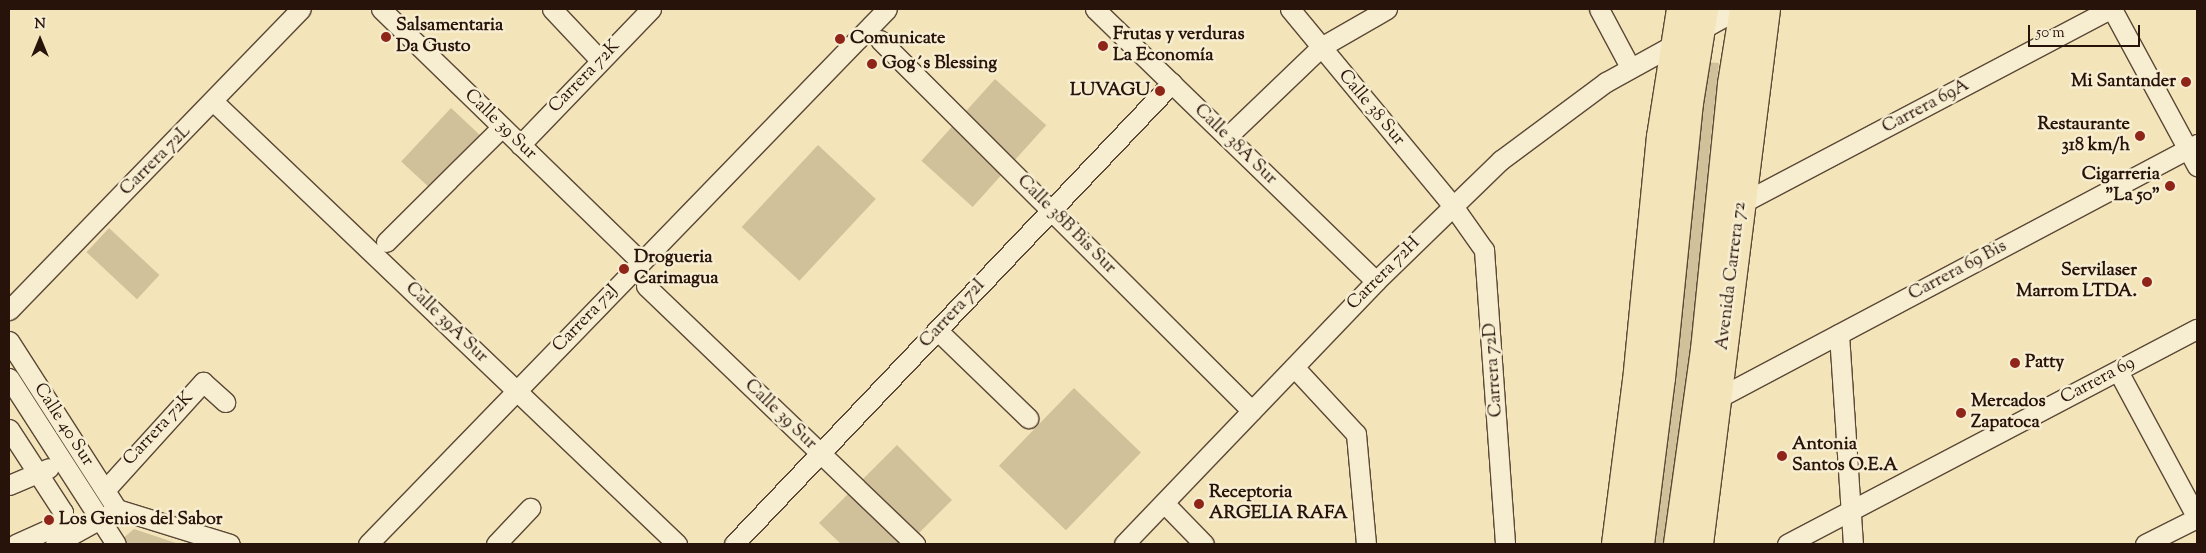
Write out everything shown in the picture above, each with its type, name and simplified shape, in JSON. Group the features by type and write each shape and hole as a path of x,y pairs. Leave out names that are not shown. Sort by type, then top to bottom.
{"highway":[{"path":"1616,544 1636,391 1661,137 1681,9"},
{"name":"Avenida Carrera 72","path":"1678,544 1707,328 1732,84 1744,9"},
{"name":"Avenida Carrera 72","path":"1699,544 1740,204 1766,9"},
{"path":"1640,544 1661,378 1689,103 1703,18"},
{"path":"1707,328 1729,301"}],"street":[{"name":"Carrera 72L","path":"9,310 214,102 301,9"},
{"name":"Calle 39 Sur","path":"381,9 641,262"},
{"path":"552,9 600,60"},
{"name":"Carrera 72K","path":"520,145 651,9"},
{"name":"Carrera 72J","path":"368,544 887,9"},
{"name":"Calle 38A Sur","path":"1095,9 1376,281"},
{"name":"Calle 38 Sur","path":"1290,9 1453,206"},
{"path":"1227,137 1321,47 1387,9"},
{"path":"1599,9 1630,67"},
{"name":"Carrera 72H","path":"1124,544 1376,281 1453,206 1529,137 1630,67 1675,42 1703,18 1738,9"},
{"path":"2111,9 2193,146 2197,166"},
{"name":"Carrera 69A","path":"1740,204 2111,9"},
{"name":"Calle 38B Bis Sur","path":"880,40 1252,411"},
{"name":"Carrera 72I","path":"734,544 1172,83"},
{"name":"Calle 39A Sur","path":"214,102 677,544"},
{"path":"386,242 502,127"},
{"name":"Carrera 69 Bis","path":"1718,398 2193,146"},
{"name":"Carrera 72D","path":"1453,206 1480,242 1486,259 1505,544"},
{"name":"Calle 39 Sur","path":"646,286 915,544"},
{"path":"937,330 1028,418"},
{"name":"Carrera 69","path":"1787,544 2197,330"},
{"path":"1839,334 1853,544"},
{"name":"Calle 40 Sur","path":"9,341 105,480 109,514 116,544"},
{"path":"1294,367 1356,434 1366,544"},
{"path":"2118,371 2197,518 2145,544"},
{"name":"Calle 40 Sur","path":"9,378 65,462 109,514"},
{"name":"Carrera 72K","path":"105,480 203,382 225,402"},
{"path":"9,429 63,512 62,521 56,526 16,544"},
{"path":"9,484 65,462"},
{"path":"1164,503 1204,544"},
{"path":"496,544 530,508"},
{"path":"55,544 109,514 230,544"}],"shaded area":[{"path":"1706,62 1719,63 1709,156 1715,181 1672,544 1647,544 1664,464 1674,388 1689,210"},
{"path":"995,79 1046,125 973,207 921,161"},
{"path":"451,108 481,136 431,189 401,161"},
{"path":"818,145 876,199 799,281 742,227"},
{"path":"109,228 159,275 137,299 86,252"},
{"path":"1074,388 1141,453 1066,530 999,466"},
{"path":"897,445 952,500 908,544 841,544 819,523"},
{"path":"134,529 179,544 126,544 122,539"}],"place":[{"name":"Salsamentaria Da Gusto","path":"386,37"},
{"name":"Comunicate","path":"840,39"},
{"name":"Frutas y verduras La Economía","path":"1103,46"},
{"name":"Gog´s Blessing","path":"872,64"},
{"name":"Mi Santander","path":"2186,82"},
{"name":"LUVAGU","path":"1160,91"},
{"name":"Restaurante 318 km/h","path":"2140,136"},
{"name":"Cigarreria \"La 50\"","path":"2170,186"},
{"name":"Drogueria Carimagua","path":"624,269"},
{"name":"Servilaser Marrom LTDA.","path":"2147,282"},
{"name":"Patty","path":"2015,363"},
{"name":"Mercados Zapatoca","path":"1961,413"},
{"name":"Antonia Santos O.E.A","path":"1782,456"},
{"name":"Receptoria ARGELIA RAFA","path":"1199,504"},
{"name":"Los Genios del Sabor","path":"49,520"}]}
